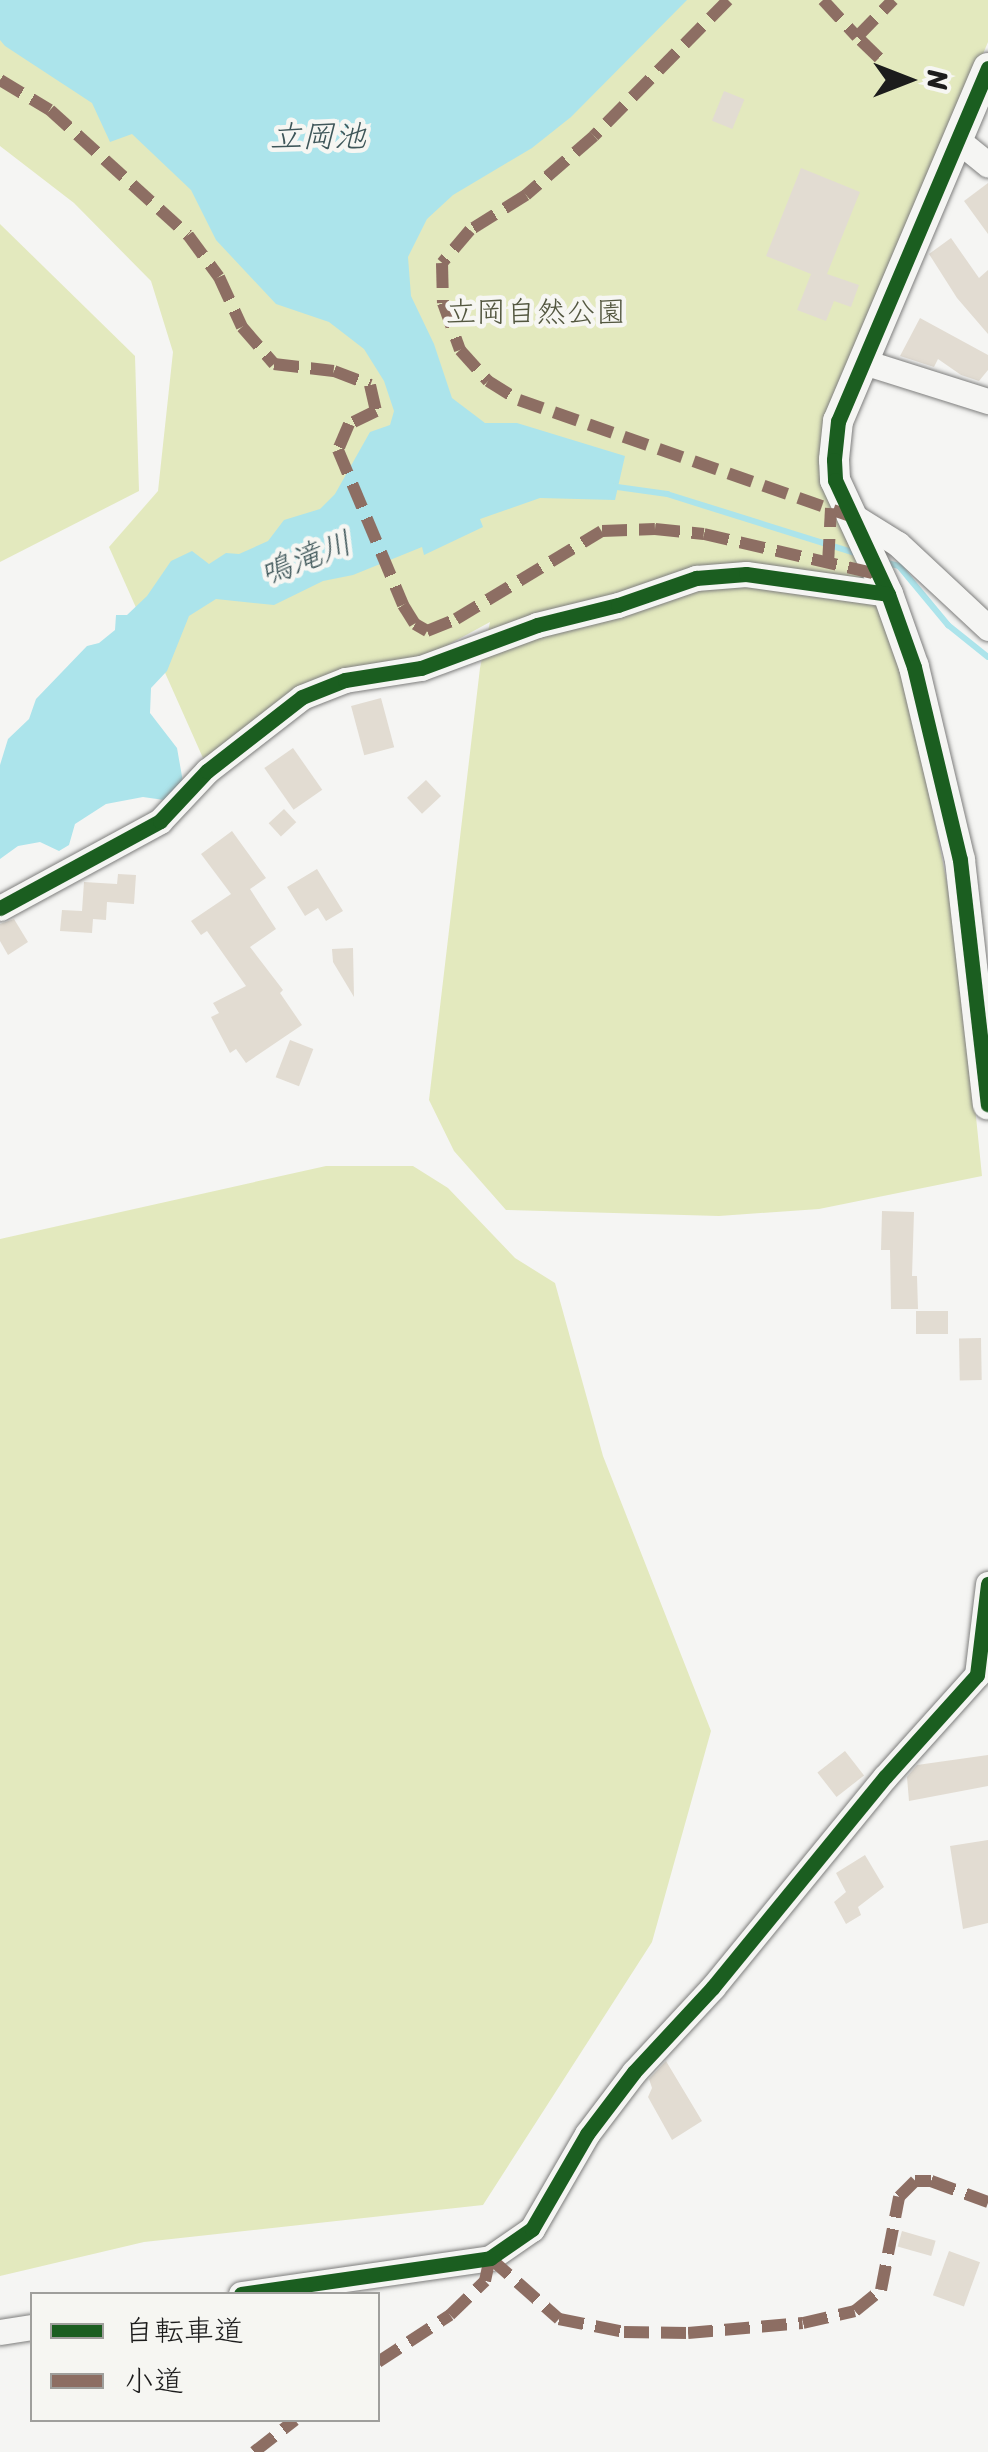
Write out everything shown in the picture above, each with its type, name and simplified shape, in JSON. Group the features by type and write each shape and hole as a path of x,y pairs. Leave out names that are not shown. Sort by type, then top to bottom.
{"street":[{"path":"988,68 960,142 838,421 834,444 836,480 883,584 914,668 960,860 988,1104"},
{"path":"960,142 988,165"},
{"path":"864,362 988,401"},
{"path":"854,516 898,544 988,628"},
{"path":"0,908 160,821 207,771 302,696 346,680 422,668 537,625 696,578 746,574 883,584"},
{"path":"255,2292 490,2258 532,2229 587,2134 634,2072 713,1987 884,1778 977,1675 988,1584"},
{"path":"0,2332 30,2327"}],"green space":[{"name":"立岡自然公園","path":"0,0 988,0 988,42 826,427 884,612 919,742 958,939 982,1176 819,1209 719,1216 506,1210 454,1151 429,1100 480,668 490,622 433,653 388,665 203,758 109,547 158,491 173,352 151,281 74,203 0,146"},
{"path":"0,224 135,356 139,491 0,562"},
{"path":"326,1166 413,1166 448,1188 515,1258 555,1283 603,1456 711,1731 652,1942 483,2205 144,2242 0,2276 0,1239"}],"water":[{"name":"立岡池","path":"0,0 687,0 571,117 532,148 453,195 427,219 408,257 411,296 434,344 452,398 485,423 517,423 625,456 615,500 540,498 480,519 483,527 424,555 422,547 353,575 323,581 274,605 216,599 189,616 167,671 151,688 150,713 177,748 183,782 164,800 143,797 106,804 75,824 69,845 59,851 40,842 18,846 0,859 0,765 8,739 29,719 36,699 87,646 99,643 115,630 116,615 127,615 147,596 171,561 192,551 209,564 226,553 239,554 268,541 284,520 320,509 335,494 370,432 390,425 394,411 384,381 364,349 329,322 276,304 216,240 191,190 132,134 110,142 92,103 5,46 0,40"}],"building":[{"path":"724,91 744,99 732,129 712,121"},
{"path":"801,168 860,192 827,274 859,285 851,307 834,301 826,321 797,310 811,274 766,256"},
{"path":"988,183 988,234 964,201"},
{"path":"951,238 979,278 988,270 988,334 957,298 929,254"},
{"path":"920,318 988,355 988,370 979,381 961,375 938,359 934,367 900,356"},
{"path":"381,698 394,747 364,755 351,706"},
{"path":"293,748 322,790 294,810 264,768"},
{"path":"426,780 441,796 422,814 407,798"},
{"path":"284,809 296,822 281,836 269,823"},
{"path":"232,831 266,878 250,889 276,929 250,947 283,990 280,993 302,1025 246,1063 236,1049 230,1053 211,1017 219,1013 213,1003 246,986 207,931 201,935 191,921 231,894 201,854"},
{"path":"317,869 343,911 326,921 318,908 305,916 287,887"},
{"path":"118,874 136,875 134,904 107,902 106,920 93,919 92,933 60,931 62,910 82,911 84,882 117,884"},
{"path":"14,919 28,942 8,955 0,941 0,924"},
{"path":"353,948 354,997 333,962 332,949"},
{"path":"290,1040 313,1049 299,1086 276,1077"},
{"path":"882,1211 914,1212 912,1276 917,1276 918,1309 891,1309 890,1250 881,1250"},
{"path":"916,1311 948,1311 948,1334 916,1334"},
{"path":"959,1338 981,1338 982,1380 960,1380"},
{"path":"845,1751 864,1775 837,1797 817,1773"},
{"path":"988,1755 988,1786 909,1801 907,1777 917,1765"},
{"path":"988,1840 988,1923 963,1929 950,1846"},
{"path":"865,1855 884,1887 858,1907 861,1915 846,1924 834,1902 846,1892 836,1873"},
{"path":"666,2061 702,2121 672,2140 648,2097 652,2088 649,2079"},
{"path":"902,2231 936,2241 931,2256 898,2246"},
{"path":"949,2251 980,2262 964,2306 933,2295"}],"waterway":[{"path":"610,486 667,494 858,554"},
{"path":"884,562 899,566 948,625 988,657"}],"marked path":[{"path":"728,0 594,136 526,195 470,230 442,263 443,303 460,350 488,381 519,400 851,516"},
{"path":"823,0 857,37"},
{"path":"879,58 857,37 893,0"},
{"path":"0,80 50,110 188,235 219,277 242,327 274,364 334,371 370,385 376,411 349,424 338,450 403,605 415,624 427,631 456,619 602,531 655,529 704,534 877,574"},
{"path":"828,564 831,508"},
{"path":"380,2361 450,2315 485,2281 490,2258 559,2319 624,2332 688,2333 803,2323 855,2311 881,2290 899,2197 915,2181 931,2181 988,2202"},
{"path":"254,2452 292,2422"}],"cycle path":[{"path":"988,68 838,421 834,460 835,480 888,594 914,667 960,860 988,1104"},
{"path":"0,908 160,821 207,771 302,697 345,680 421,668 537,625 618,605 696,578 746,574 888,594"},
{"path":"255,2292 490,2258 532,2229 587,2134 634,2072 713,1987 885,1777 977,1675 988,1584"}],"water label":[{"name":"鳴滝川","path":"306,559"}]}
